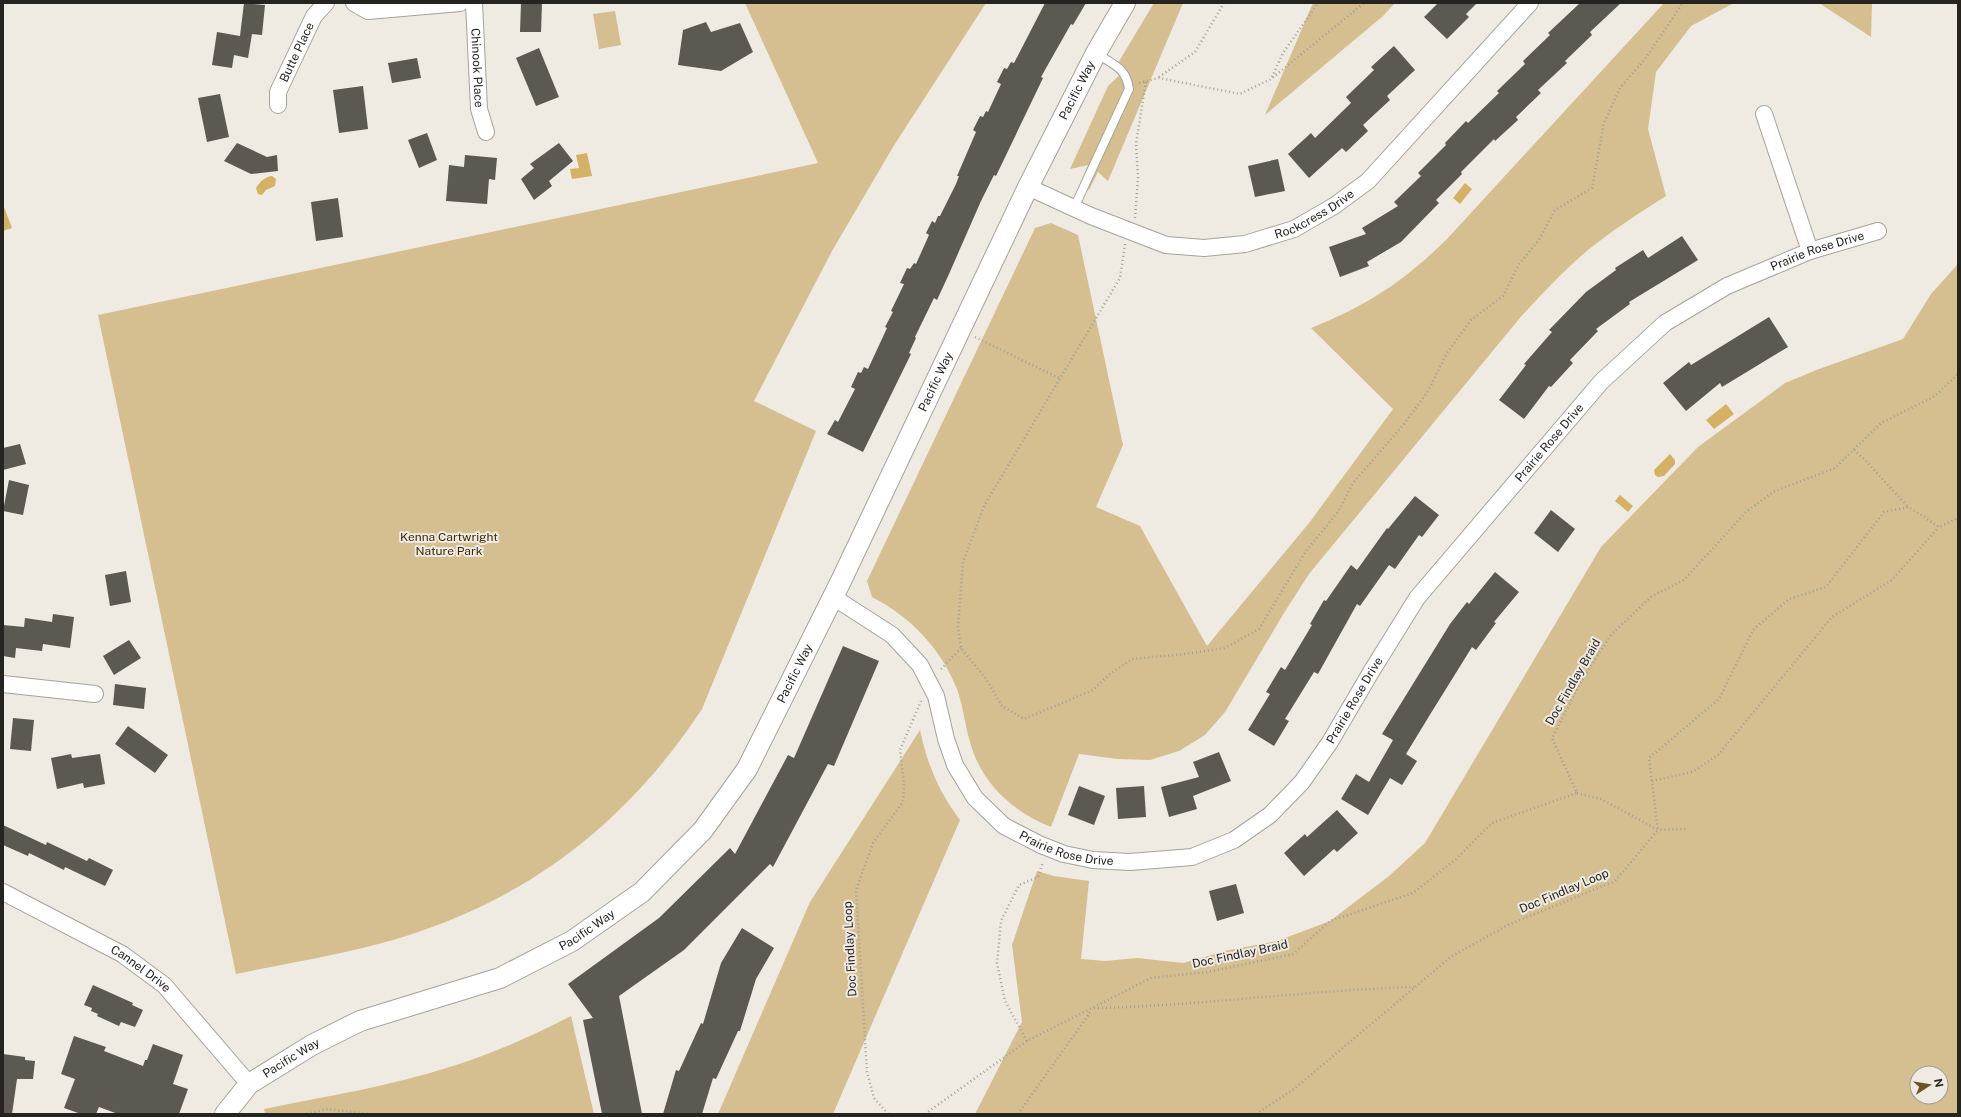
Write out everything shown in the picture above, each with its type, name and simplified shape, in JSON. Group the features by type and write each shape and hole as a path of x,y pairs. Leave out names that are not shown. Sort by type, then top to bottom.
{"street":[{"name":"Butte Place","path":"278,105 278,92 314,16 326,3"},
{"path":"354,3 368,11 460,3"},
{"name":"Chinook Place","path":"474,3 479,109 486,132"},
{"name":"Pacific Way","path":"225,1114 249,1084 312,1045 360,1021 500,978 572,941 642,892 703,830 748,769 833,597 1028,186 1096,53 1125,3"},
{"name":"Rockcress Drive","path":"1028,186 1074,208 1166,245 1204,248 1245,244 1294,229 1334,206 1368,181 1530,3"},
{"path":"1764,114 1810,251"},
{"name":"Prairie Rose Drive","path":"833,597 892,635 920,665 936,696 946,739 955,766 975,798 1004,826 1040,845 1064,854 1093,860 1130,862 1192,857 1234,840 1270,815 1302,782 1330,742 1417,598 1602,382 1665,323 1727,286 1810,251 1878,231"},
{"path":"3,684 94,694"},
{"name":"Cannel Drive","path":"3,892 122,954 164,985 249,1084"}],"lane":[{"path":"1074,208 1129,89 1127,77 1123,71 1096,53"}],"path":[{"path":"1129,89 1134,84 1159,78 1195,52 1224,3"},
{"path":"1271,79 1283,54 1318,3"},
{"path":"1159,78 1240,94 1271,79 1364,3"},
{"path":"1146,81 1136,144 1138,178 1136,215 1127,230 1120,278 984,506 963,562 958,627 961,648 986,679 1002,706 1024,719 1093,690 1110,674 1132,659 1185,654 1225,648 1259,629 1306,551 1338,512 1354,483 1404,424 1428,391 1447,354 1471,320 1503,296 1519,264 1539,240 1555,210 1592,188 1604,122 1620,88 1645,59 1683,3"},
{"path":"960,330 1061,379"},
{"name":"Doc Findlay Braid","path":"925,1114 1027,1041 1152,978 1207,972 1293,954 1330,921 1413,893 1456,859 1492,823 1577,793 1552,738 1582,680 1610,635 1652,596 1684,580 1746,512 1772,492 1835,468 1881,423 1935,396 1958,374"},
{"path":"1853,450 1865,460 1909,507 1939,526"},
{"path":"1658,830 1649,758 1719,699 1753,630 1789,599 1826,587 1884,512 1909,507"},
{"path":"1652,781 1692,772 1718,755 1832,617 1892,580 1939,526 1958,518"},
{"path":"941,669 961,648"},
{"name":"Doc Findlay Loop","path":"888,1114 874,1098 867,1072 856,890 873,843 903,802 904,784 900,750 923,698"},
{"path":"1577,793 1601,799 1658,830 1688,829"},
{"name":"Doc Findlay Loop","path":"1256,1114 1294,1089 1452,956 1508,925 1615,881 1658,830"},
{"path":"1027,1041 1005,1001 997,963 1001,921 1019,885 1038,877 1043,861"},
{"path":"1018,1114 1089,1014 1091,1009 1147,1007 1352,989 1415,987"},
{"path":"307,1114 326,1109 369,1114"}],"green space":[{"name":"Kenna Cartwright Nature Park","path":"745,3 986,3 893,147 832,251 754,401 816,431 702,709 675,747 646,782 614,815 581,844 506,894 465,914 421,931 376,945 329,956 236,974 98,315 818,163"},
{"path":"1154,3 1183,3 1108,181 1098,172 1089,190 1079,186 1088,165 1070,169 1108,86 1124,71 1118,63"},
{"path":"1313,3 1395,3 1383,16 1265,115"},
{"path":"1664,3 1734,3 1691,26 1656,72 1648,129 1666,196 1626,222 1588,250 1544,292 1519,319 1309,574 1225,712 1205,735 1179,751 1150,760 1118,759 1079,754 1051,827 1037,821 1012,804 990,783 975,757 968,736 957,689 942,661 912,624 886,605 872,597 867,581 1035,228 1051,223 1078,235 1123,445 1096,507 1140,526 1207,646 1309,523 1393,409 1311,328 1350,310 1384,291 1400,280 1431,254 1447,239"},
{"path":"1819,3 1872,3 1871,37"},
{"path":"615,11 621,45 599,49 593,14"},
{"path":"1958,264 1958,1114 975,1114 1022,1022 1012,945 1037,871 1054,876 1089,881 1081,959 1105,961 1137,958 1183,963 1229,950 1277,941 1330,921 1389,876 1425,843 1601,547 1698,447 1785,383 1819,369 1903,339 1931,294"},
{"path":"920,730 930,766 946,799 960,820 833,1114 718,1114 810,902"},
{"path":"571,1016 594,1114 265,1114 264,1109 383,1085 453,1066 513,1044"}],"shaded area":[{"path":"587,153 592,176 572,179 570,169 579,168 576,155"},
{"path":"272,176 276,179 275,186 266,190 262,195 258,194 256,188 259,184 264,179"},
{"path":"1465,183 1472,189 1460,204 1453,198"},
{"path":"3,207 12,228 3,231"},
{"path":"1726,404 1734,414 1714,429 1706,420"},
{"path":"1670,454 1675,460 1675,464 1664,476 1658,477 1655,475 1654,470"},
{"path":"1620,495 1633,506 1628,512 1615,501"}],"building":[{"path":"244,3 265,5 262,35 252,34 248,58 234,55 232,68 212,65 217,32 240,36"},
{"path":"521,3 542,3 541,32 520,32"},
{"path":"1045,3 1086,3 1073,25 1071,24 1041,77 1043,78 996,176 994,175 981,201 937,300 934,298 915,337 916,338 909,353 911,354 863,452 827,434 835,420 838,422 855,389 851,387 858,372 861,373 864,367 868,369 887,328 885,327 893,312 891,311 904,284 900,283 907,268 910,269 914,263 916,264 929,235 926,233 932,221 935,223 938,216 940,216 956,184 959,176 957,176 976,132 973,130 980,116 983,117 986,111 988,112 1001,84 997,82 1004,68 1007,69 1011,62 1014,63"},
{"path":"1438,3 1477,3 1466,14 1469,17 1447,39 1424,17"},
{"path":"1580,3 1621,3 1590,32 1592,35 1565,61 1567,63 1538,90 1541,93 1516,117 1518,120 1495,141 1494,139 1461,172 1462,174 1436,200 1439,203 1401,242 1367,262 1369,266 1340,277 1329,247 1366,234 1362,228 1398,206 1394,202 1421,176 1418,173 1446,145 1445,143 1466,121 1468,123 1499,93 1497,91 1525,64 1523,61 1550,35 1548,33"},
{"path":"706,22 711,32 740,23 753,52 721,71 678,65 683,30"},
{"path":"1394,46 1415,70 1387,96 1390,100 1363,125 1368,131 1346,152 1342,148 1309,178 1288,154 1311,133 1315,138 1351,103 1346,97 1374,70 1371,67"},
{"path":"539,48 559,97 536,106 516,58"},
{"path":"417,58 421,78 392,83 388,63"},
{"path":"363,86 368,129 339,133 333,90"},
{"path":"220,94 229,137 207,142 198,98"},
{"path":"427,133 437,160 419,168 408,140"},
{"path":"237,143 267,157 277,155 278,171 251,174 224,161"},
{"path":"559,143 573,161 549,181 552,186 534,200 521,179 534,168 530,164"},
{"path":"465,155 497,158 495,180 489,179 487,204 446,201 449,165 464,167"},
{"path":"1278,159 1285,191 1255,197 1248,166"},
{"path":"338,198 343,237 316,241 311,202"},
{"path":"1682,236 1698,260 1629,302 1630,304 1596,329 1598,331 1570,360 1573,363 1551,387 1549,386 1524,419 1499,400 1526,365 1524,364 1552,332 1549,330 1586,292 1616,270 1615,268 1643,250 1648,258"},
{"path":"1769,317 1788,347 1722,387 1720,383 1686,411 1663,383 1689,362 1691,365"},
{"path":"20,444 26,464 3,470 3,448"},
{"path":"9,480 29,485 23,515 3,511"},
{"path":"1415,496 1439,515 1422,537 1419,535 1395,569 1389,565 1360,606 1357,604 1318,674 1314,672 1285,719 1289,721 1274,746 1248,730 1270,694 1266,692 1281,667 1285,670 1312,625 1310,624 1324,600 1326,601 1351,565 1357,570 1387,528 1388,529"},
{"path":"1551,510 1575,529 1558,552 1534,533"},
{"path":"126,571 131,602 110,606 105,575"},
{"path":"1495,572 1519,592 1494,622 1496,623 1476,650 1472,647 1406,754 1417,761 1402,785 1390,778 1368,815 1341,799 1356,774 1369,782 1393,740 1382,734 1450,624 1467,602 1469,604"},
{"path":"53,614 74,617 70,648 43,644 42,651 16,648 15,658 3,656 3,625 24,627 25,618 52,622"},
{"path":"129,640 141,658 114,675 103,656"},
{"path":"843,646 879,661 834,766 828,764 773,867 770,864 684,950 619,996 642,1114 602,1114 583,1020 593,1018 568,984 659,918 730,848 735,854 788,755 794,758"},
{"path":"115,684 146,688 144,709 113,705"},
{"path":"13,718 34,720 31,751 10,749"},
{"path":"128,726 168,755 155,773 115,744"},
{"path":"1219,752 1231,781 1193,796 1197,809 1169,817 1161,787 1199,777 1193,762"},
{"path":"71,754 72,758 100,754 105,784 84,788 83,783 57,789 51,758"},
{"path":"1079,786 1105,796 1094,825 1068,815"},
{"path":"1144,786 1146,817 1118,819 1116,788"},
{"path":"1337,810 1358,833 1337,852 1334,849 1304,876 1284,853 1305,834 1307,837"},
{"path":"3,825 46,845 47,842 87,861 89,858 113,870 105,886 65,867 64,870 29,853 28,856 3,845"},
{"path":"1236,884 1244,913 1217,921 1209,891"},
{"path":"742,928 774,948 756,979 740,1031 738,1031 716,1079 713,1078 702,1114 663,1114 676,1070 679,1071 701,1023 703,1024 721,963"},
{"path":"93,985 133,1003 132,1005 143,1010 135,1027 121,1022 119,1026 97,1016 98,1014 91,1011 92,1008 84,1005"},
{"path":"74,1036 106,1047 104,1051 143,1066 153,1044 183,1055 173,1084 188,1089 179,1114 118,1114 99,1107 96,1114 81,1114 64,1108 75,1079 61,1074"},
{"path":"3,1054 25,1057 25,1060 35,1061 33,1079 17,1079 12,1114 3,1114"}]}
